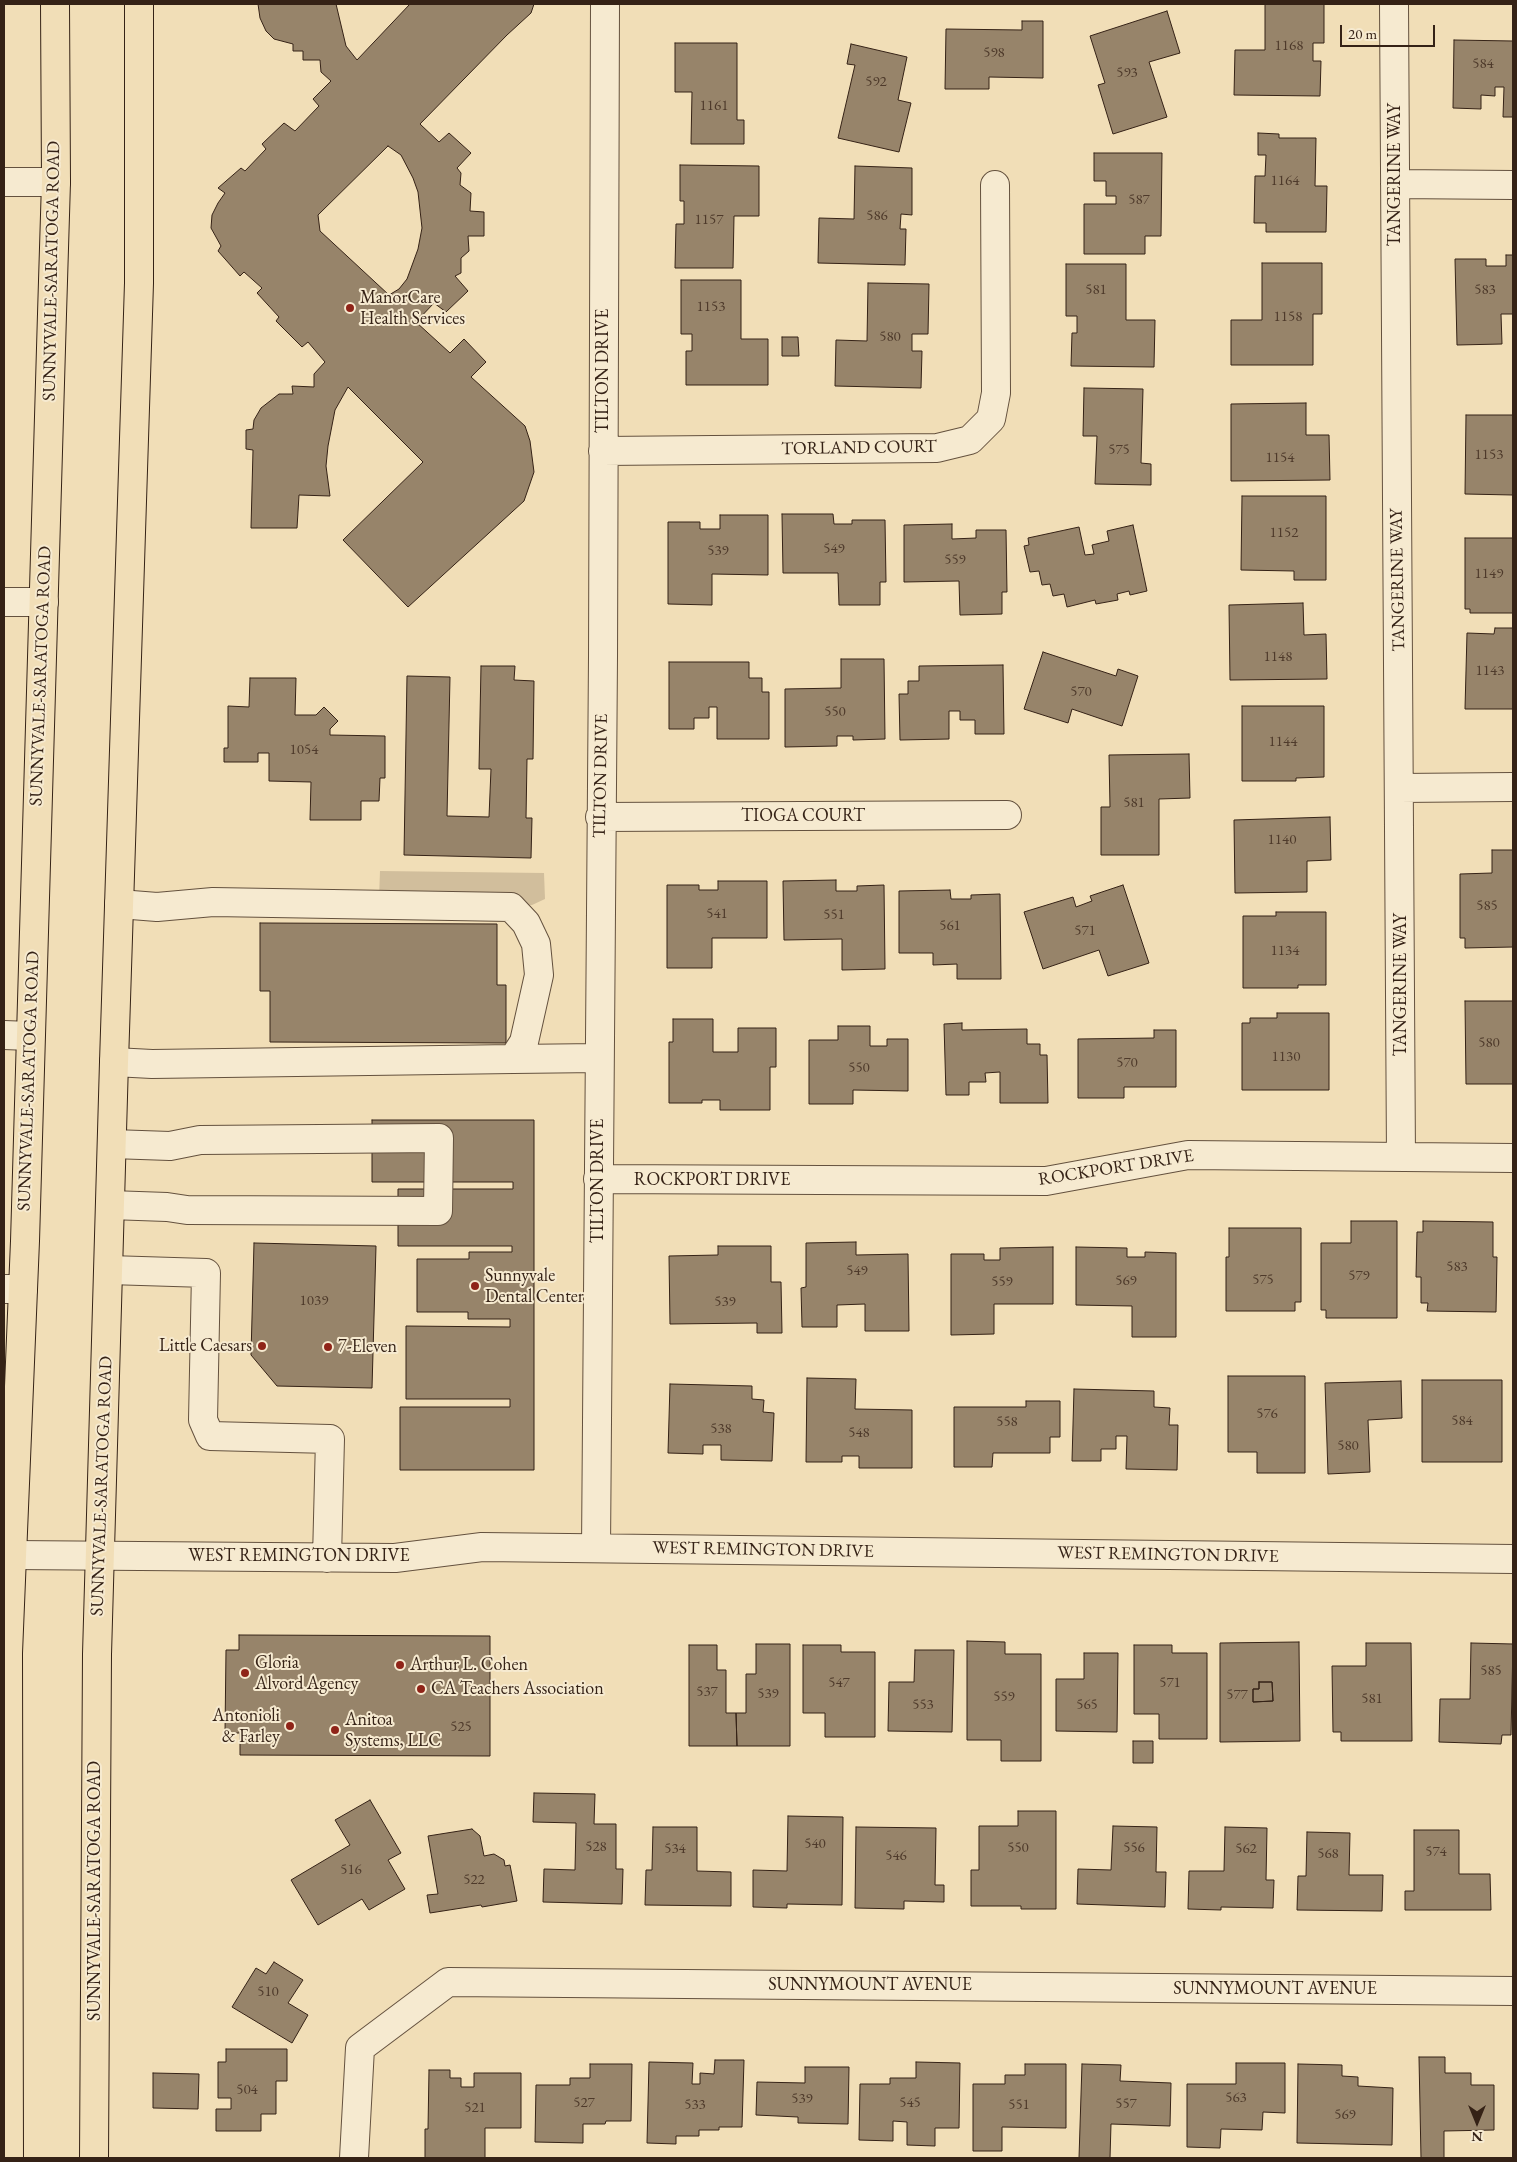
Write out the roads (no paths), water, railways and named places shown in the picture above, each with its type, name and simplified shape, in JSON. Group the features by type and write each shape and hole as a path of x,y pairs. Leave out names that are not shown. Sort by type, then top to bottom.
{"main road":[{"name":"SUNNYVALE-SARATOGA ROAD","path":"9,2158 6,1900 17,1036 44,602 56,182 55,4"},
{"name":"SUNNYVALE-SARATOGA ROAD","path":"94,2158 97,1663 139,283 139,4"}],"street":[{"name":"TILTON DRIVE","path":"596,1548 605,4"},
{"name":"TANGERINE WAY","path":"1394,4 1402,1157"},
{"path":"4,182 56,182"},
{"path":"1395,184 1513,186"},
{"name":"TORLAND COURT","path":"603,451 937,448 970,440 991,419 996,393 995,185"},
{"path":"4,602 44,602"},
{"path":"1400,788 1513,787"},
{"name":"TIOGA COURT","path":"600,818 1007,815"},
{"path":"119,904 156,906 213,902 511,907 526,923 536,944 539,975 524,1042 513,1059"},
{"path":"114,1062 152,1064 598,1058"},
{"path":"110,1206 168,1206 187,1210 438,1211 439,1138 200,1140 170,1146 112,1144"},
{"name":"ROCKPORT DRIVE","path":"598,1179 1046,1181 1188,1155 1513,1158"},
{"path":"109,1270 206,1274 203,1420 210,1436 330,1438 327,1558"},
{"name":"WEST REMINGTON DRIVE","path":"9,1555 395,1558 482,1547 1513,1559"},
{"name":"SUNNYMOUNT AVENUE","path":"354,2158 360,2048 448,1982 1513,1991"}],"place":[{"name":"ManorCare Health Services","path":"350,308"},
{"name":"Sunnyvale Dental Center","path":"475,1286"},
{"name":"Little Caesars","path":"262,1346"},
{"name":"7-Eleven","path":"328,1347"},
{"name":"Arthur L. Cohen","path":"400,1665"},
{"name":"Gloria Alvord Agency","path":"245,1673"},
{"name":"CA Teachers Association","path":"421,1689"},
{"name":"Antonioli & Farley","path":"290,1726"},
{"name":"Anitoa Systems, LLC","path":"335,1730"}]}
